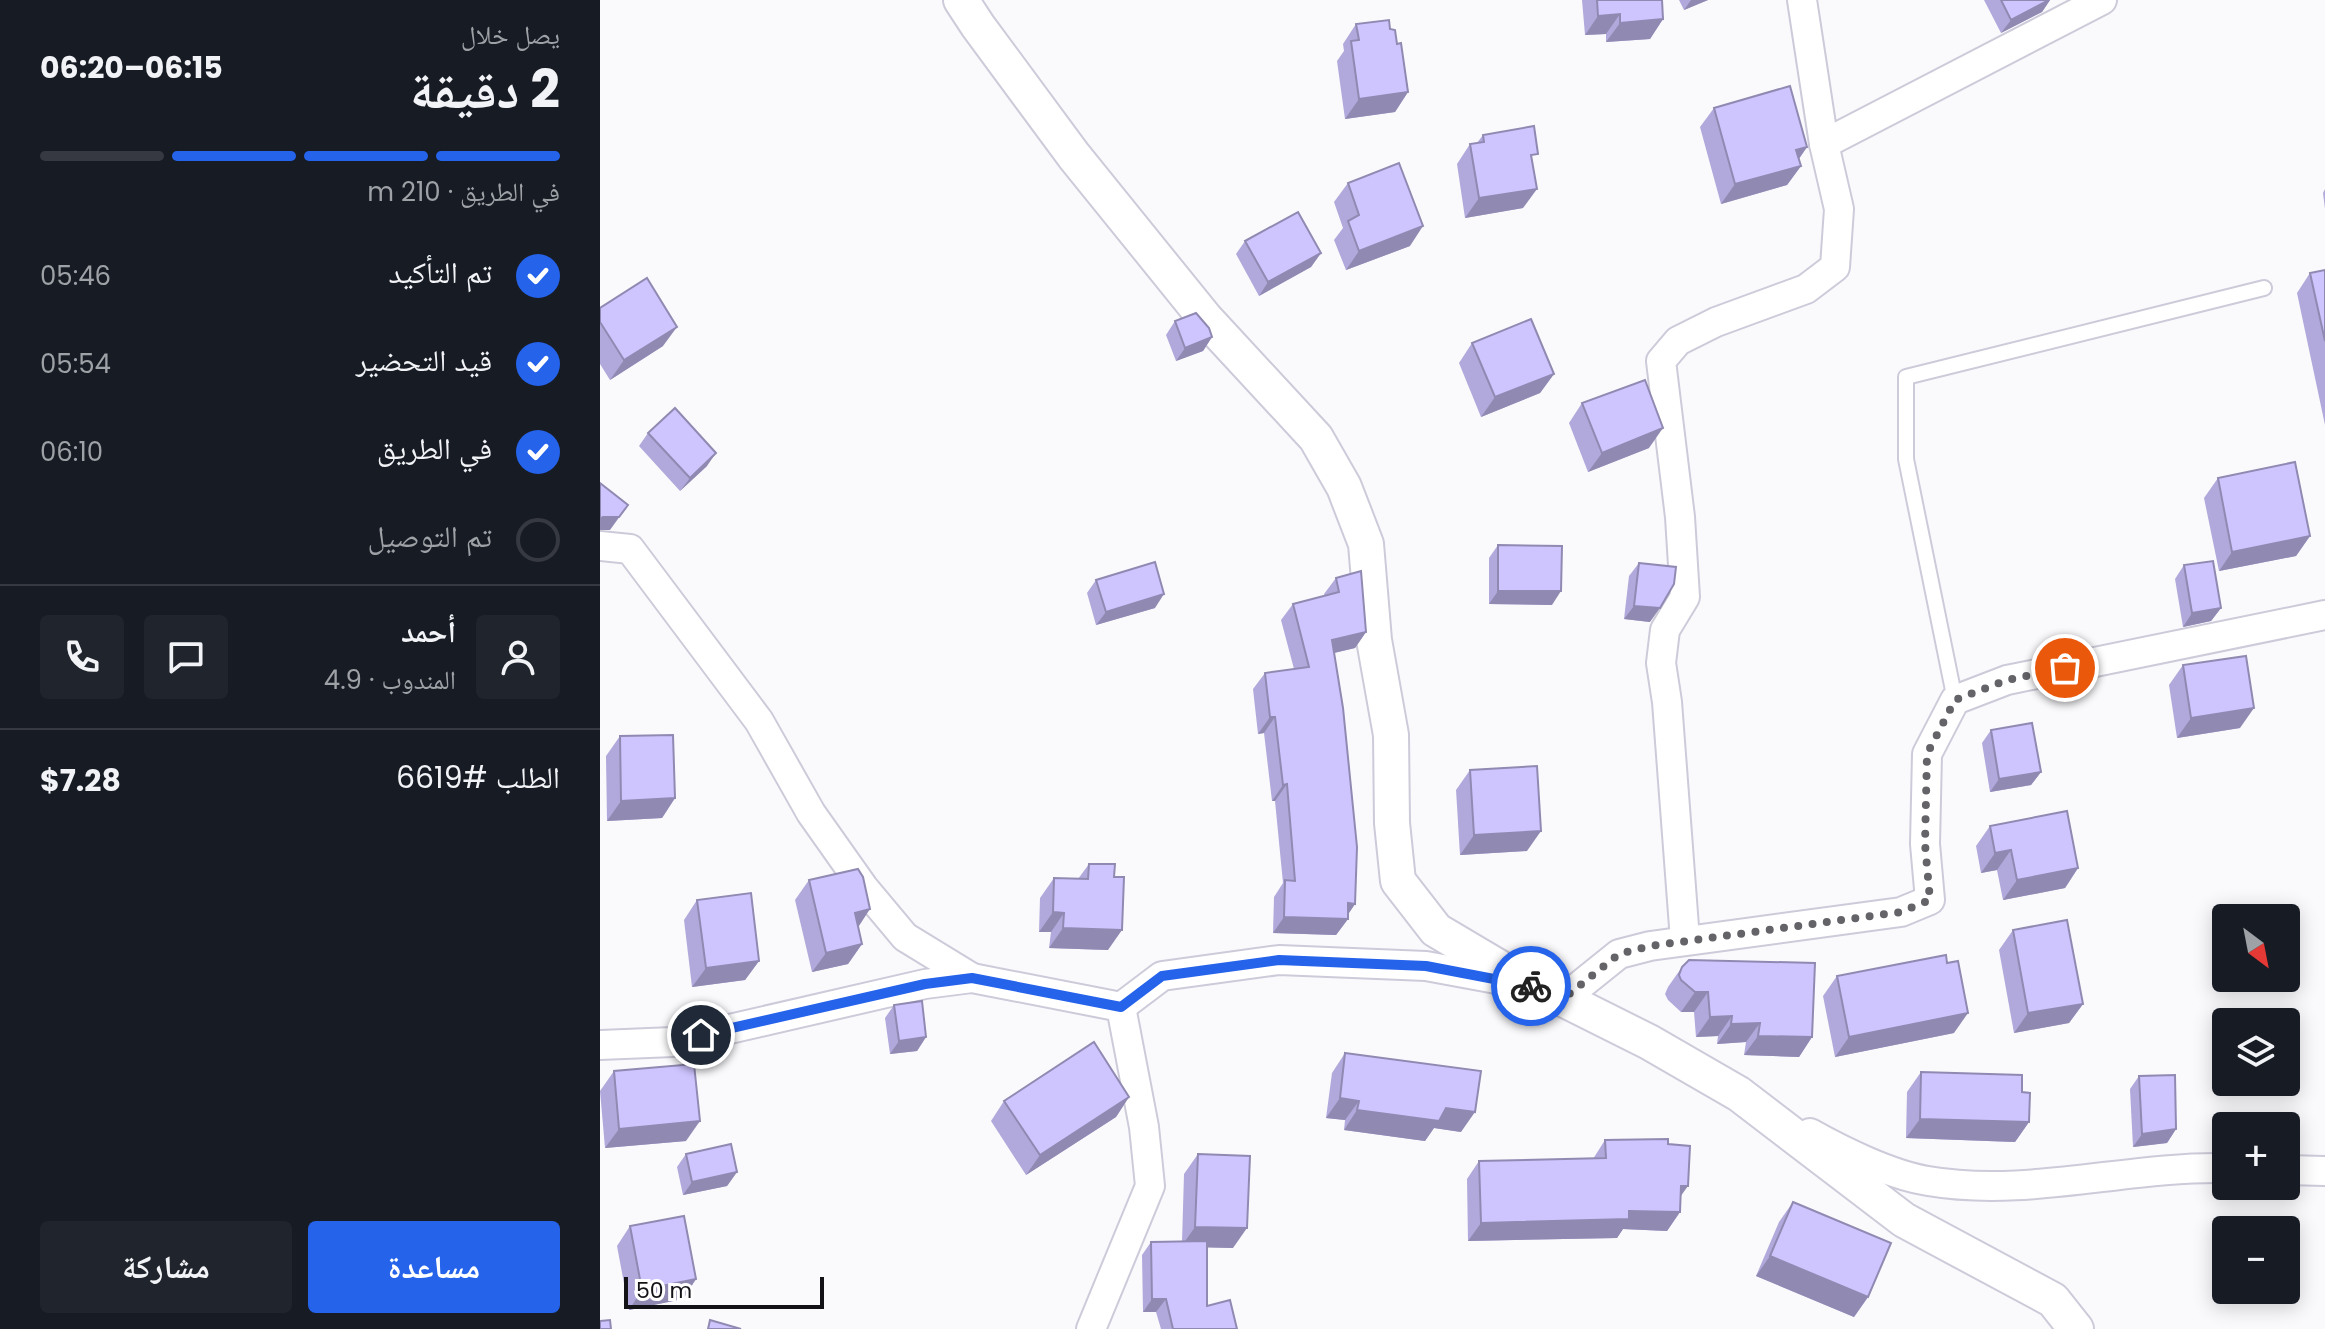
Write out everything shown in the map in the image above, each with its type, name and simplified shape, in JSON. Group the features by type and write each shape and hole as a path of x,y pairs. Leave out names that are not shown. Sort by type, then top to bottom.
{"street":[{"path":"961,0 1074,156 1205,318 1316,438 1344,487 1366,544 1374,640 1391,735 1392,823 1398,881 1436,930 1527,984 1649,1042 1846,1154 1926,1181 1989,1186 2212,1169"},
{"path":"1685,940 1667,702 1661,663 1665,630 1685,597 1680,517 1661,361 1678,341 1716,322 1806,289 1835,267 1839,209 1824,144 1802,0"},
{"path":"1824,144 2102,0"},
{"path":"600,546 630,549 759,721 811,813 864,888 905,937 972,978"},
{"path":"1563,999 1619,954 1685,940 1901,912 1930,900 1925,844 1927,754 1955,700 2007,680 2325,615"},
{"path":"600,1045 673,1042 910,987 972,978 1121,1007 1162,976 1279,960 1426,966 1527,984"},
{"path":"1091,1329 1150,1186 1144,1127 1121,1007"},
{"path":"1739,1094 1904,1220 2053,1300 2076,1329"},
{"path":"2300,1170 2325,1171"}],"lane":[{"path":"1955,700 1906,459 1906,377 2264,288"}],"building":[{"path":"1597,0 1662,0 1663,19 1620,23 1620,14 1598,16"},
{"path":"2001,0 2049,0 2011,20"},
{"path":"1389,20 1390,29 1395,30 1397,44 1401,43 1408,92 1359,99 1351,41 1359,40 1356,24"},
{"path":"1790,86 1807,147 1796,150 1801,166 1735,184 1714,108"},
{"path":"1534,126 1538,154 1531,155 1537,189 1479,198 1470,144 1484,142 1483,135"},
{"path":"1399,163 1423,226 1359,251 1348,221 1359,215 1348,183"},
{"path":"1298,212 1321,253 1268,282 1245,241"},
{"path":"2325,270 2325,341 2310,273"},
{"path":"647,278 677,327 624,360 600,322 600,308"},
{"path":"1196,313 1209,328 1212,337 1185,348 1175,321"},
{"path":"1531,319 1554,374 1495,397 1472,343"},
{"path":"1645,380 1663,428 1602,453 1582,403"},
{"path":"675,408 716,453 690,478 648,433"},
{"path":"2295,462 2310,536 2232,552 2218,478"},
{"path":"600,483 628,505 619,517 600,519"},
{"path":"1498,545 1562,546 1561,591 1498,591"},
{"path":"2213,561 2221,608 2192,613 2184,565"},
{"path":"1155,562 1164,594 1106,612 1096,580"},
{"path":"1639,563 1676,567 1674,584 1660,608 1634,606"},
{"path":"1361,571 1366,632 1332,640 1343,708 1357,847 1355,904 1348,903 1348,919 1284,917 1285,880 1295,881 1287,784 1283,785 1275,717 1270,717 1265,673 1309,667 1293,604 1339,592 1336,578"},
{"path":"2246,656 2254,708 2191,718 2183,665"},
{"path":"2032,723 2041,772 1999,779 1991,730"},
{"path":"673,735 675,798 621,801 620,736"},
{"path":"1537,766 1541,831 1474,835 1470,770"},
{"path":"2067,811 2078,868 2017,880 2011,850 1995,853 1990,826"},
{"path":"1089,864 1115,864 1114,877 1124,877 1122,930 1063,928 1064,913 1053,912 1054,878 1088,879"},
{"path":"858,869 863,877 870,909 855,913 862,944 826,953 809,880"},
{"path":"751,893 759,961 706,968 697,900"},
{"path":"2067,920 2083,1004 2028,1013 2013,930"},
{"path":"1946,955 1947,963 1958,961 1968,1013 1849,1037 1837,976"},
{"path":"1689,960 1815,963 1812,1037 1758,1036 1760,1023 1731,1024 1732,1016 1710,1017 1708,992 1695,992 1679,975"},
{"path":"922,1001 926,1037 899,1041 894,1005"},
{"path":"1094,1042 1129,1097 1040,1155 1004,1101"},
{"path":"1345,1053 1481,1071 1475,1112 1446,1108 1439,1121 1357,1110 1359,1101 1340,1098"},
{"path":"694,1064 700,1121 619,1129 614,1071"},
{"path":"1921,1072 2022,1075 2022,1092 2030,1093 2029,1122 1920,1119"},
{"path":"2175,1075 2176,1129 2142,1134 2139,1076"},
{"path":"1668,1139 1668,1144 1690,1146 1688,1186 1681,1186 1680,1212 1629,1211 1629,1219 1481,1223 1479,1161 1606,1158 1605,1140"},
{"path":"731,1144 737,1172 692,1182 686,1154"},
{"path":"1198,1154 1250,1156 1247,1228 1195,1227"},
{"path":"1793,1202 1891,1243 1868,1297 1770,1256"},
{"path":"684,1216 696,1279 642,1290 630,1226"},
{"path":"1207,1241 1207,1306 1230,1300 1237,1329 1173,1329 1166,1299 1152,1299 1151,1242"},
{"path":"610,1320 611,1329 600,1329 600,1321"},
{"path":"710,1320 741,1329 708,1329"}],"way so far":[{"path":"1531,986 1563,999 1619,954 1685,940 1901,912 1930,900 1925,844 1927,754 1955,700 2007,680 2065,668"}],"route":[{"path":"701,1035 925,984 972,978 1121,1007 1162,976 1279,960 1426,966 1531,986"}]}
